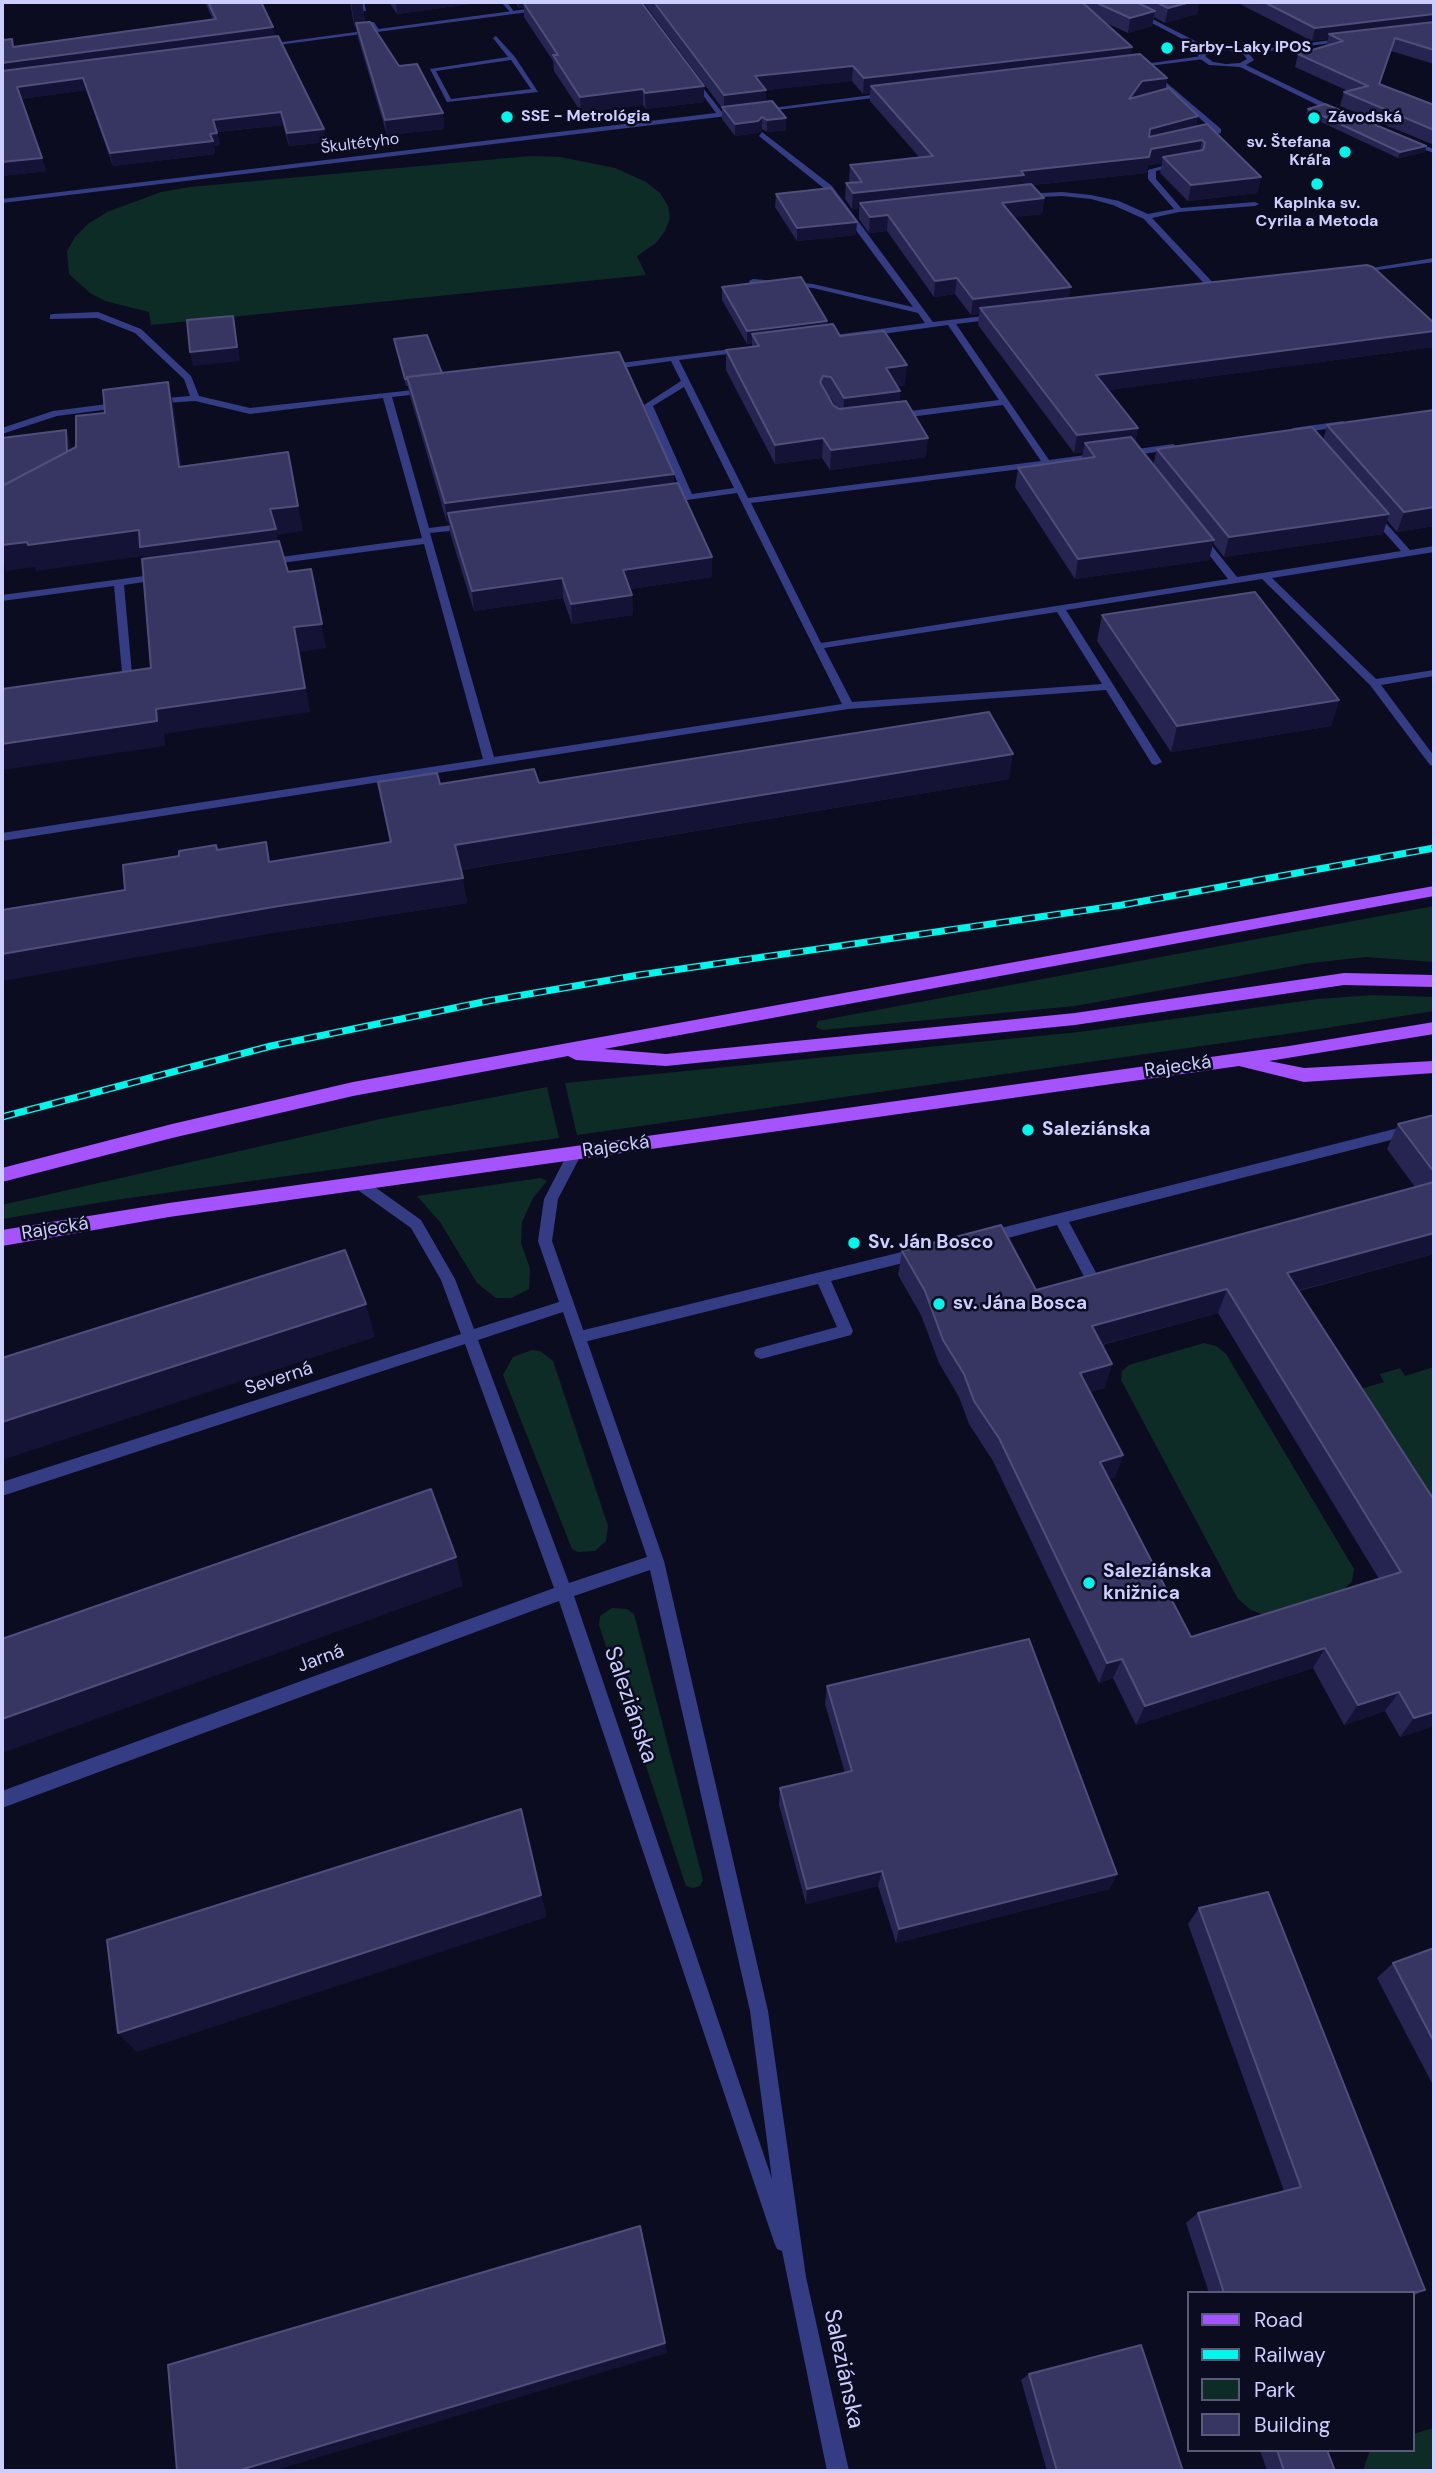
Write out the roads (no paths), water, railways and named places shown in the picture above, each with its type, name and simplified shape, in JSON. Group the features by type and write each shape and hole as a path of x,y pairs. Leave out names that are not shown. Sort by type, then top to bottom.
{"main road":[{"path":"2,1175 172,1131 353,1089 1434,891"},
{"path":"547,1052 666,1060 1075,1019 1344,979 1390,978 1434,982"},
{"name":"Rajecká","path":"2,1238 169,1210 1434,1028"},
{"path":"1231,1059 1304,1075 1434,1067"}],"street":[{"path":"361,2 364,10"},
{"path":"504,2 513,12"},
{"path":"1115,2 1208,50"},
{"path":"257,46 375,26 550,8"},
{"path":"496,38 513,58 536,90 449,101 432,69 513,58"},
{"path":"1202,58 1201,55 1208,50 1227,48 1245,52 1353,39"},
{"path":"1241,65 1251,60 1245,52"},
{"path":"1129,66 1202,58 1218,65 1241,65 1352,117"},
{"path":"1142,65 1218,131 1191,138"},
{"path":"690,73 721,115"},
{"name":"Škultétyho","path":"2,201 890,94"},
{"path":"762,134 829,188 930,324"},
{"path":"1398,137 1434,151"},
{"path":"1179,209 1152,179 1152,170 1196,161"},
{"path":"1009,197 1062,194 1116,203 1147,217 1215,290"},
{"path":"1147,217 1179,209 1255,204"},
{"path":"849,215 862,214"},
{"path":"1352,271 1434,260"},
{"path":"753,281 813,286 920,311"},
{"path":"1201,292 1228,289"},
{"path":"53,317 98,314 138,331 188,378 195,398"},
{"path":"808,341 1003,315"},
{"path":"950,321 1046,462"},
{"path":"592,369 755,348"},
{"path":"674,359 848,706"},
{"path":"685,382 648,405 690,497"},
{"path":"142,403 195,398 250,411 442,388"},
{"path":"387,395 489,761"},
{"path":"880,418 1004,402"},
{"path":"2,431 56,413 129,405"},
{"path":"75,411 76,422"},
{"path":"1286,432 1353,423"},
{"path":"1300,430 1309,440"},
{"path":"746,501 1178,447"},
{"path":"1132,453 1140,463"},
{"path":"650,502 741,490"},
{"path":"1363,502 1408,553"},
{"path":"253,564 478,525"},
{"path":"1192,527 1235,581"},
{"path":"819,646 1434,549"},
{"path":"2,598 172,575"},
{"path":"1265,576 1374,683 1434,763"},
{"path":"116,687 128,685 119,582"},
{"path":"1060,608 1156,762"},
{"path":"1374,683 1434,673"},
{"path":"2,837 848,706 1108,687"},
{"path":"976,1240 1434,1124"},
{"name":"Saleziánska","path":"575,1153 551,1199 545,1241 656,1561 759,2011 796,2277 838,2471"},
{"name":"Saleziánska","path":"360,1184 416,1224 448,1279 564,1592 796,2277"},
{"path":"1060,1220 1094,1282"},
{"path":"580,1337 939,1249"},
{"path":"761,1353 846,1331 822,1276"},
{"name":"Severná","path":"2,1489 567,1305"},
{"name":"Jarná","path":"2,1800 564,1592 656,1561"}],"railway":[{"path":"2,1117 271,1046 488,1001 639,975 1122,905 1434,848"}],"place":[{"name":"Farby-Laky IPOS","path":"1167,48"},
{"name":"SSE - Metrológia","path":"507,117"},
{"name":"Závodská","path":"1314,118"},
{"name":"sv. Štefana Kráľa","path":"1345,152"},
{"name":"Kaplnka sv. Cyrila a Metoda","path":"1317,184"},
{"name":"Saleziánska","path":"1028,1130"},
{"name":"Sv. Ján Bosco","path":"854,1243"},
{"name":"sv. Jána Bosca","path":"939,1304"},
{"name":"Saleziánska knižnica","path":"1089,1583"}]}
